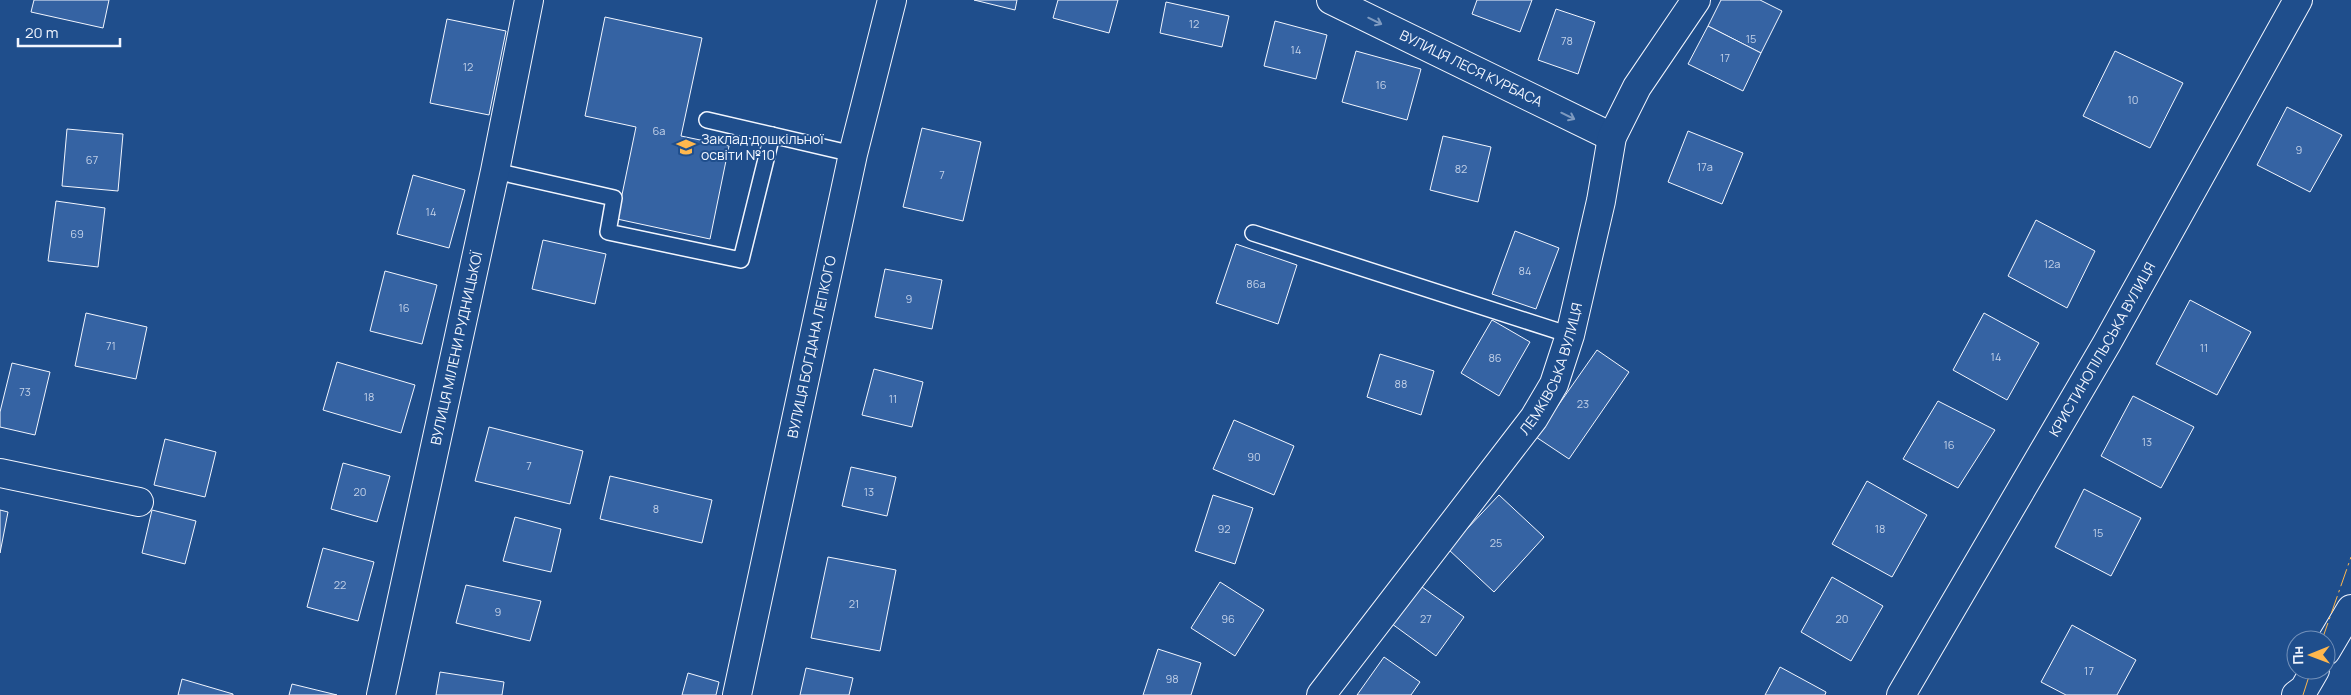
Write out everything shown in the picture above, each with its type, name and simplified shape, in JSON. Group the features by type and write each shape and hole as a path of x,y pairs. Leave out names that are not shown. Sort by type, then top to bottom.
{"street":[{"name":"ВУЛИЦЯ МІЛЕНИ РУДНИЦЬКОЇ","path":"381,695 495,171 529,0"},
{"name":"ВУЛИЦЯ БОГДАНА ЛЕПКОГО","path":"737,695 853,154 892,0"},
{"name":"ВУЛИЦЯ ЛЕСЯ КУРБАСА","path":"1331,0 1612,137"},
{"name":"ЛЕМКІВСЬКА ВУЛИЦЯ","path":"1321,695 1534,418 1554,384 1570,335 1601,201 1612,137 1637,87 1696,0"},
{"name":"КРИСТИНОПІЛЬСЬКА ВУЛИЦЯ","path":"1902,695 2107,343 2298,0"},
{"path":"0,473 139,502"},
{"path":"2336,635 2351,610"},
{"path":"2296,695 2304,689 2309,680"}],"lane":[{"path":"707,120 853,154"},
{"path":"495,171 614,198 608,232 741,260 772,136"},
{"path":"1253,233 1570,335"}],"building":[{"path":"34,0 109,0 103,28 31,12"},
{"path":"974,0 1017,0 1015,10"},
{"path":"1058,0 1118,0 1109,33 1053,18"},
{"path":"1477,0 1532,0 1520,32 1472,14"},
{"path":"1721,0 1760,0 1782,11 1761,53 1708,26"},
{"path":"1166,2 1229,16 1222,47 1160,33"},
{"path":"1556,9 1595,22 1578,74 1538,60"},
{"name":"Заклад дошкільної освіти №10","path":"605,17 702,38 681,136 729,146 710,239 617,219 636,127 585,116"},
{"path":"447,19 506,31 489,115 430,103"},
{"path":"1275,21 1327,35 1316,79 1264,66"},
{"path":"1708,26 1761,53 1743,91 1688,64"},
{"path":"1356,51 1421,69 1407,120 1342,102"},
{"path":"2115,51 2183,83 2150,148 2083,116"},
{"path":"2287,107 2342,135 2310,192 2257,165"},
{"path":"922,128 981,142 963,221 903,207"},
{"path":"67,129 123,134 118,191 62,186"},
{"path":"1688,131 1743,153 1722,204 1668,182"},
{"path":"1443,136 1491,147 1478,202 1430,190"},
{"path":"413,175 465,190 449,248 397,234"},
{"path":"56,201 105,208 98,267 48,261"},
{"path":"2036,220 2095,251 2067,308 2008,276"},
{"path":"1515,231 1559,248 1536,309 1492,294"},
{"path":"543,240 606,254 595,304 532,289"},
{"path":"1236,244 1297,265 1278,324 1216,303"},
{"path":"885,269 942,280 932,329 875,317"},
{"path":"385,271 437,285 422,344 370,331"},
{"path":"2190,300 2251,332 2217,395 2156,364"},
{"path":"86,313 147,327 136,379 75,366"},
{"path":"1984,313 2039,343 2007,400 1953,370"},
{"path":"1492,320 1530,342 1499,396 1461,373"},
{"path":"1597,350 1629,372 1569,459 1536,437"},
{"path":"1380,354 1434,371 1421,415 1367,397"},
{"path":"337,362 415,385 401,433 323,410"},
{"path":"12,363 50,372 35,435 0,427 0,412"},
{"path":"874,369 923,382 912,427 862,415"},
{"path":"2133,396 2194,427 2161,488 2101,456"},
{"path":"1938,401 1995,430 1958,488 1903,459"},
{"path":"1234,420 1294,446 1274,495 1213,469"},
{"path":"489,427 583,451 570,504 475,481"},
{"path":"165,439 216,452 205,497 154,485"},
{"path":"343,463 390,476 377,522 331,509"},
{"path":"851,467 896,477 887,516 842,506"},
{"path":"610,476 712,500 702,543 600,519"},
{"path":"1867,481 1927,515 1892,577 1832,544"},
{"path":"2084,489 2141,518 2111,576 2055,547"},
{"path":"1213,495 1253,508 1235,564 1195,551"},
{"path":"1499,495 1544,537 1494,592 1448,549"},
{"path":"0,510 8,512 0,553"},
{"path":"152,510 196,521 185,564 142,553"},
{"path":"515,517 561,529 551,572 503,561"},
{"path":"323,548 374,562 358,621 307,607"},
{"path":"828,557 896,570 880,651 811,638"},
{"path":"1832,577 1883,606 1851,661 1801,632"},
{"path":"1220,582 1264,610 1235,656 1191,628"},
{"path":"1415,582 1464,617 1436,656 1388,621"},
{"path":"466,585 541,601 530,641 456,623"},
{"path":"2072,625 2136,660 2117,695 2066,695 2041,682"},
{"path":"1158,649 1201,663 1191,695 1143,695"},
{"path":"1384,657 1420,682 1411,695 1357,695"},
{"path":"1780,667 1826,692 1825,695 1765,695"},
{"path":"806,668 853,678 849,695 800,695"},
{"path":"440,672 504,682 502,695 436,695"},
{"path":"688,673 719,682 716,695 682,695"},
{"path":"182,679 233,694 233,695 178,695"},
{"path":"292,684 337,695 289,695"}],"power":[{"path":"2325,630 2351,557"},
{"path":"2303,695 2308,680"}],"place":[{"name":"Заклад дошкільної освіти №10","path":"686,147"}]}
